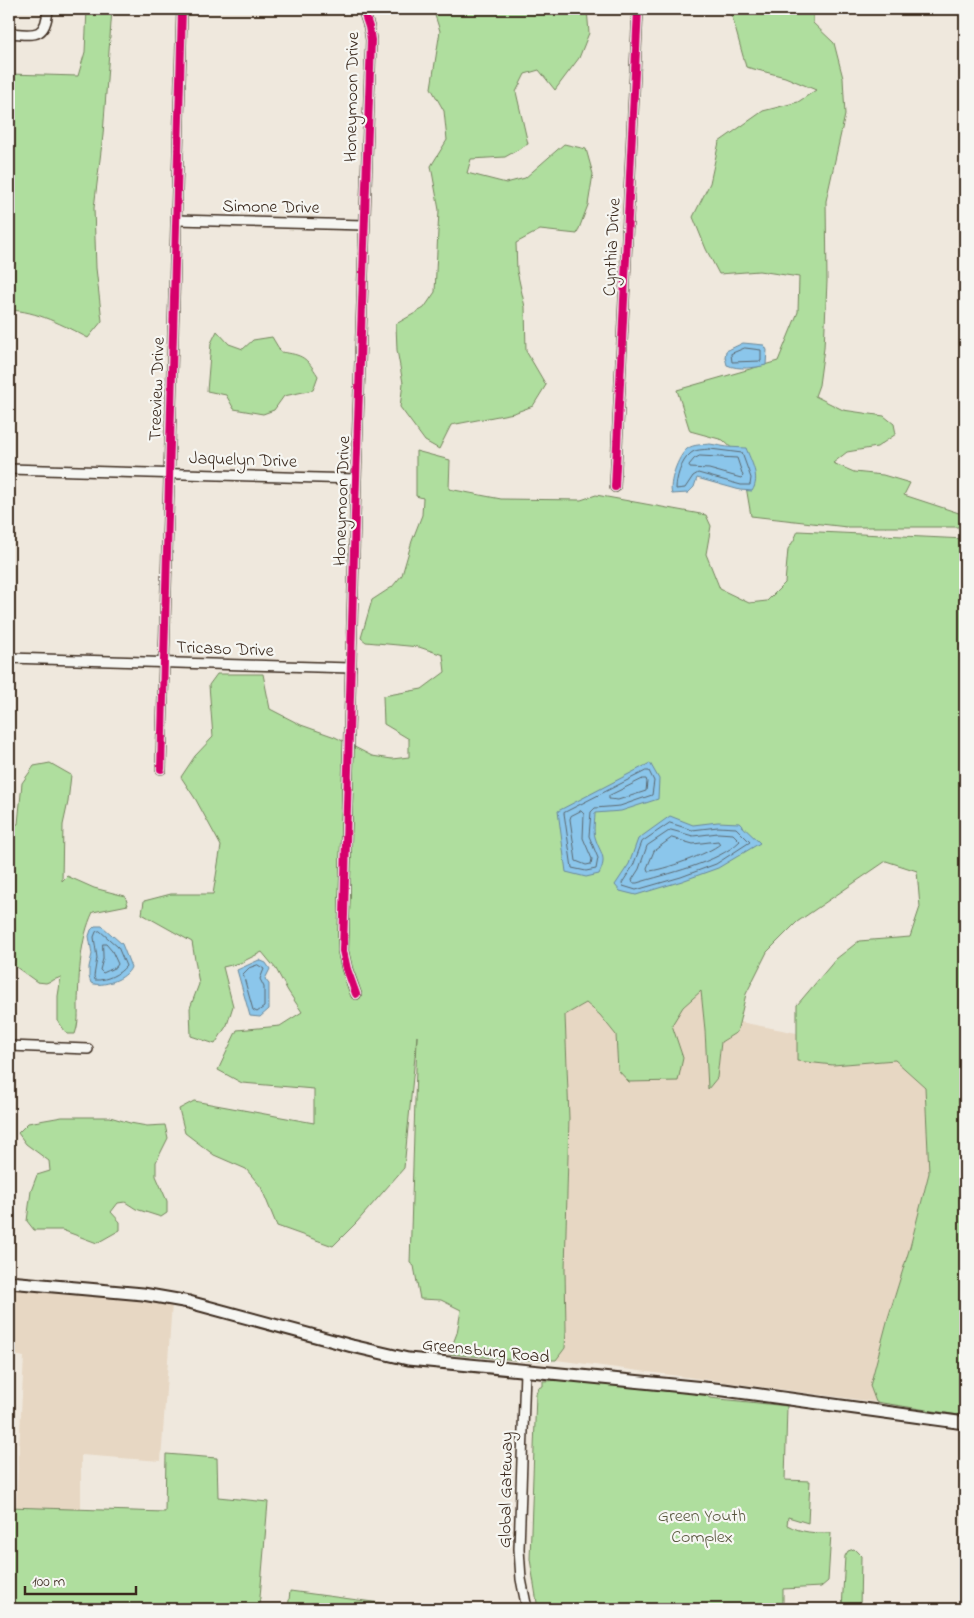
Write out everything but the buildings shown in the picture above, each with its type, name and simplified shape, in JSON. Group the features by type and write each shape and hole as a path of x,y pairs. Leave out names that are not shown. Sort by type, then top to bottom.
{"main road":[{"name":"Greensburg Road","path":"9,1282 168,1298 230,1312 393,1356 724,1390 965,1423"}],"street":[{"path":"9,33 30,34 42,30 47,23 48,9"},
{"name":"Treeview Drive","path":"161,769 182,9"},
{"name":"Honeymoon Drive","path":"356,994 346,968 343,951 370,40 369,27 362,9"},
{"name":"Cynthia Drive","path":"615,487 638,9"},
{"name":"Simone Drive","path":"177,220 364,225"},
{"name":"Jaquelyn Drive","path":"9,469 356,478"},
{"name":"Tricaso Drive","path":"9,658 351,668"},
{"path":"9,1046 88,1049"},
{"name":"Global Gateway","path":"525,1371 519,1549 521,1579 527,1609"}],"shaded area":[{"path":"701,990 708,1088 717,1078 721,1042 737,1032 740,1022 797,1033 797,1060 833,1065 895,1060 925,1087 929,1173 870,1386 876,1402 556,1360 565,1348 566,1330 565,1269 569,1118 565,1015 586,1003 600,1015 616,1035 618,1070 683,1058 671,1025 683,1007"},
{"path":"9,1288 172,1303 161,1461 81,1455 81,1510 16,1507 24,1357 9,1354"}],"green space":[{"path":"87,9 112,9 103,135 94,208 96,268 102,321 88,338 40,316 9,310 9,74 78,76 85,52"},
{"path":"433,9 587,9 589,33 579,58 555,90 539,70 525,74 516,92 528,144 505,157 471,159 467,173 506,183 525,178 564,144 586,149 593,174 588,205 577,234 540,230 516,243 517,271 525,307 526,351 546,385 533,406 514,413 451,425 439,449 425,441 400,407 403,383 397,350 396,324 424,308 435,292 439,210 431,166 447,140 444,111 431,88 440,31"},
{"path":"730,9 813,9 813,23 834,43 843,78 845,115 826,201 827,281 824,348 819,385 815,396 843,410 884,416 894,424 896,434 877,447 847,452 833,463 854,472 883,475 910,483 904,495 965,515 965,527 847,527 751,516 741,457 723,440 690,431 677,390 778,361 798,312 799,277 759,271 719,274 693,217 710,183 719,142 763,111 798,102 816,90 785,77 746,67"},
{"path":"875,9 908,9 906,14"},
{"path":"217,331 229,344 243,349 253,340 272,337 281,352 294,354 307,361 318,376 313,390 284,396 274,410 263,414 234,409 226,395 207,391 211,343"},
{"path":"416,451 450,460 449,489 501,499 581,500 596,495 706,515 711,526 706,554 720,589 749,603 767,601 785,583 788,549 798,531 965,539 965,1416 876,1402 870,1386 929,1173 925,1087 895,1060 833,1065 797,1061 797,1005 836,959 859,941 910,937 920,907 917,871 886,861 797,922 767,952 746,994 737,1032 721,1042 717,1078 708,1089 701,991 683,1007 672,1025 683,1058 678,1081 629,1082 618,1070 616,1035 600,1015 586,1003 565,1015 569,1118 565,1269 566,1330 565,1348 556,1360 517,1360 449,1354 457,1333 461,1310 441,1300 420,1299 414,1266 410,1263 417,1036 404,1168 356,1223 333,1246 277,1226 261,1187 246,1169 214,1155 185,1133 179,1109 194,1101 314,1123 314,1089 242,1083 218,1070 237,1030 280,1026 302,1012 276,969 262,952 240,963 223,967 233,1006 227,1025 215,1044 191,1036 190,1008 199,984 192,942 142,914 144,901 171,894 213,894 221,846 181,777 195,756 213,737 209,685 217,674 263,674 270,709 301,725 335,737 372,756 392,759 409,757 409,739 384,724 383,696 422,689 445,672 443,655 419,647 366,642 361,638 372,600 392,587 402,575 422,515 423,498 416,496"},
{"path":"50,763 71,775 63,825 62,881 67,876 94,888 125,896 128,905 93,912 85,934 81,957 78,1019 75,1034 67,1034 58,1021 58,996 61,977 46,983 37,982 9,962 9,826 18,824 22,783 34,766"},
{"path":"62,1117 110,1117 147,1126 165,1125 168,1138 156,1162 156,1176 167,1201 167,1213 161,1217 136,1209 125,1202 118,1203 111,1212 120,1222 120,1230 97,1243 62,1230 34,1230 27,1221 31,1191 37,1175 50,1171 49,1161 26,1144 18,1133 28,1123"},
{"name":"Green Youth Complex","path":"565,1380 787,1406 785,1480 810,1481 808,1523 788,1517 787,1525 814,1533 831,1533 828,1581 821,1587 783,1589 783,1609 538,1609 530,1559 536,1394 538,1388 543,1386 543,1381"},
{"path":"9,1400 14,1407 9,1458"},
{"path":"166,1454 217,1458 218,1497 268,1502 259,1609 9,1609 9,1507 165,1512"},
{"path":"854,1549 861,1556 860,1609 842,1609 845,1556 848,1551"},
{"path":"290,1591 388,1604 388,1609 288,1609"}],"water":[{"path":"743,343 764,345 767,350 766,365 736,368 727,365 726,351"},
{"path":"710,444 746,448 756,481 752,491 740,490 697,478 694,487 688,493 672,494 671,484 677,464 687,449 692,446"},
{"path":"650,763 659,779 658,799 621,811 595,813 594,834 603,859 602,868 599,874 586,877 566,872 558,811"},
{"path":"670,816 693,825 718,822 739,823 760,843 718,868 682,881 636,895 620,891 615,885 629,864 638,839"},
{"path":"95,926 102,926 122,944 131,967 119,979 101,984 91,983 89,977 92,954 89,936"},
{"path":"259,960 266,963 270,969 265,979 269,984 269,1009 260,1017 250,1016 237,970"}],"cycle path":[{"path":"161,769 182,9"},
{"path":"356,994 343,951 356,479 371,40 363,9"},
{"path":"615,487 638,9"}]}
